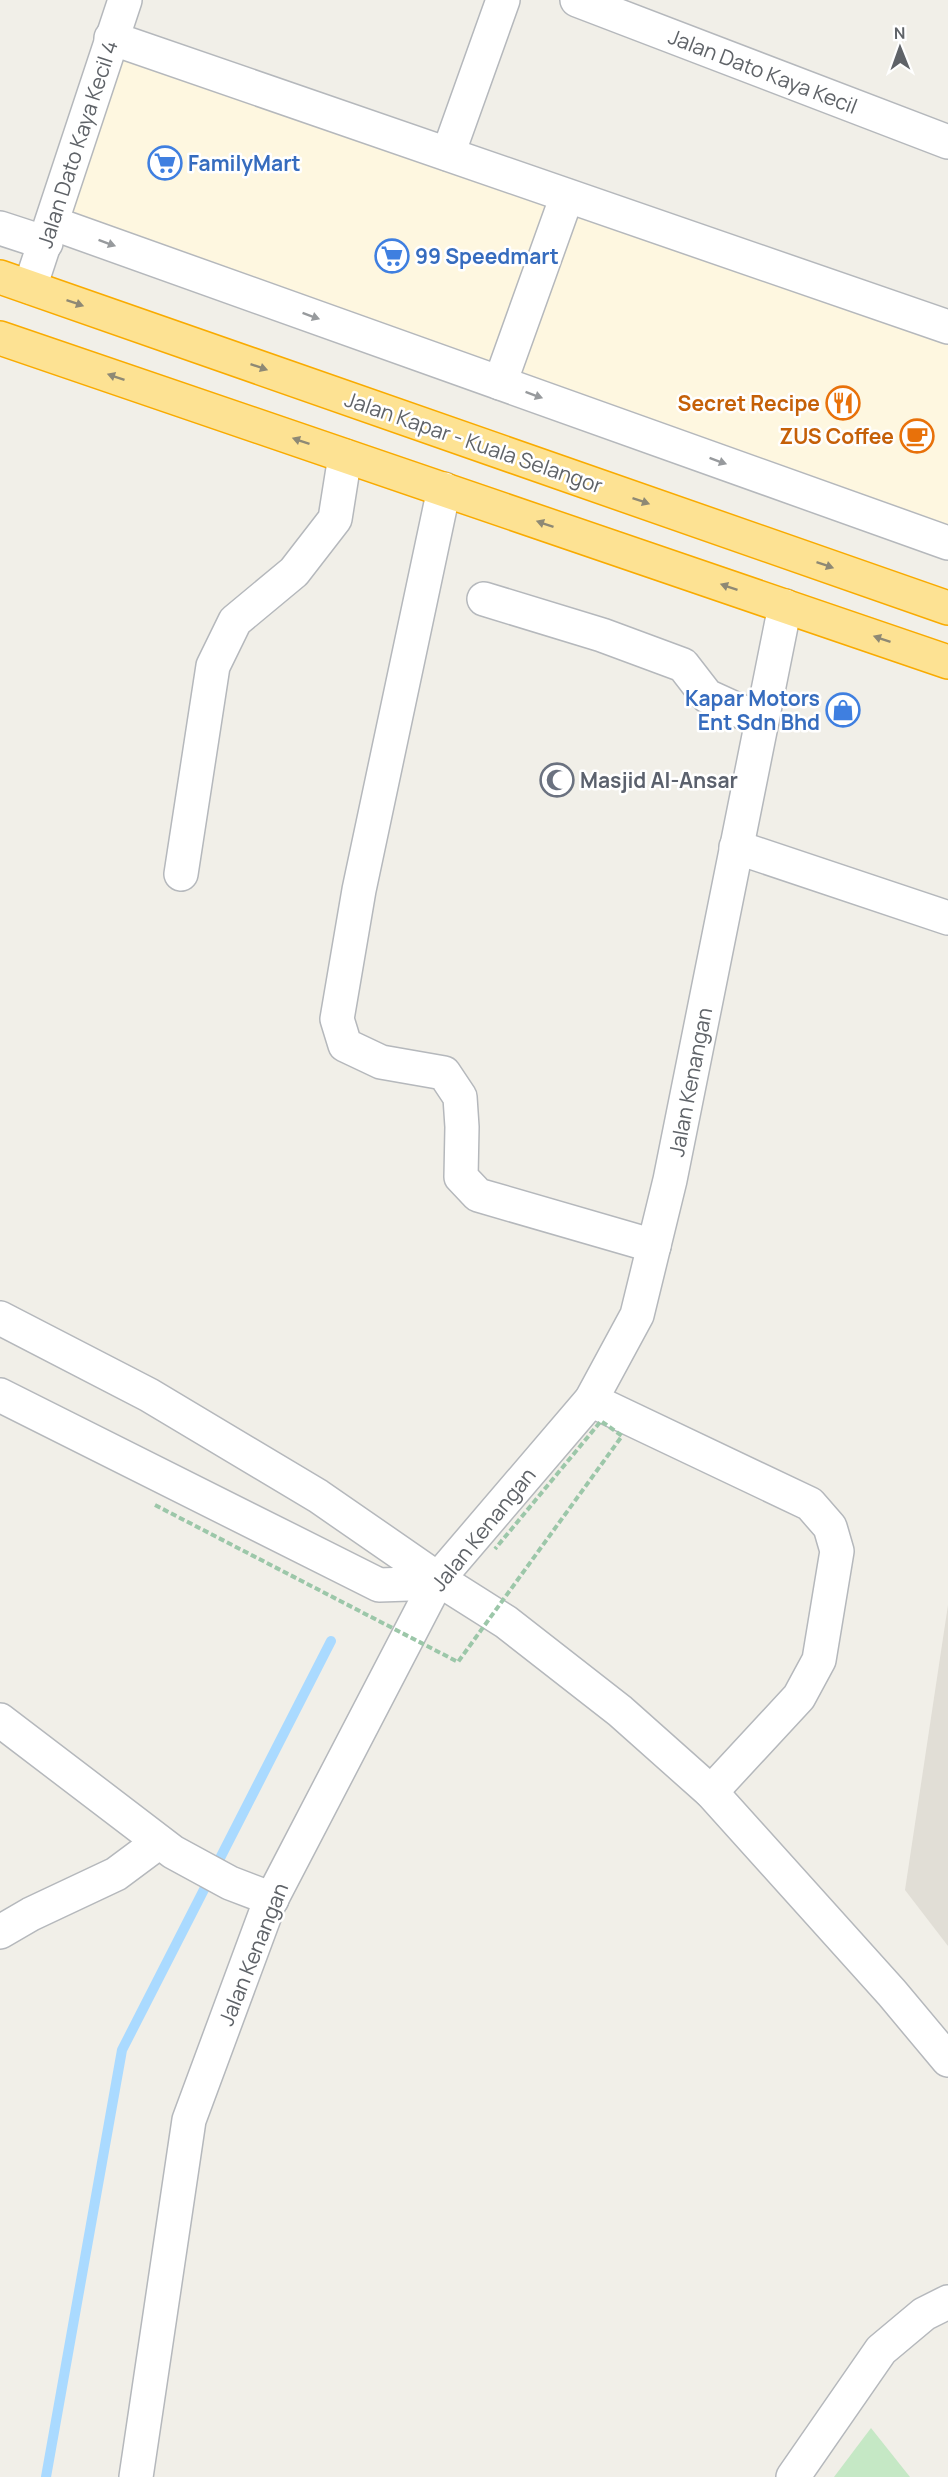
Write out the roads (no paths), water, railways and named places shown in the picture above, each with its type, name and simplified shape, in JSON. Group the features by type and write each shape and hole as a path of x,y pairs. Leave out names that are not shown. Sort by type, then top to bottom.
{"highway":[{"name":"Jalan Kapar - Kuala Selangor","path":"15,282 948,608"},
{"path":"0,338 944,660"}],"street":[{"name":"Jalan Dato Kaya Kecil 4","path":"15,282 49,233 125,0"},
{"path":"448,154 503,0"},
{"name":"Jalan Dato Kaya Kecil","path":"577,0 948,141"},
{"path":"111,38 948,327"},
{"path":"500,383 567,196"},
{"path":"0,228 49,233 500,383 948,543"},
{"path":"181,874 213,666 236,621 294,572 335,519 345,456"},
{"path":"444,489 359,890 338,1019 342,1036 345,1045 381,1062 444,1073 460,1097 461,1177 478,1195 654,1246"},
{"path":"484,599 602,635 683,665 707,696 762,721"},
{"name":"Jalan Kenangan","path":"136,2477 189,2120 272,1899 438,1579 591,1400 637,1315 670,1180 785,606"},
{"path":"736,847 948,918"},
{"path":"0,1318 149,1395 318,1496 438,1579 506,1622 620,1710 711,1792 892,1993 948,2060"},
{"path":"0,1395 379,1586 438,1579"},
{"path":"591,1400 810,1504 830,1527 837,1551 819,1660 799,1697 711,1792"},
{"path":"0,1720 166,1847 230,1882 272,1899"},
{"path":"0,1932 31,1914 116,1874 166,1847"},
{"path":"793,2477 881,2350 924,2314 948,2302"}],"waterway":[{"path":"46,2477 122,2050 331,1641"}],"place":[{"name":"FamilyMart","path":"165,163"},
{"name":"99 Speedmart","path":"392,256"},
{"name":"Secret Recipe","path":"843,403"},
{"name":"ZUS Coffee","path":"917,436"},
{"name":"Kapar Motors Ent Sdn Bhd","path":"843,710"},
{"name":"Masjid Al-Ansar","path":"557,780"}]}
